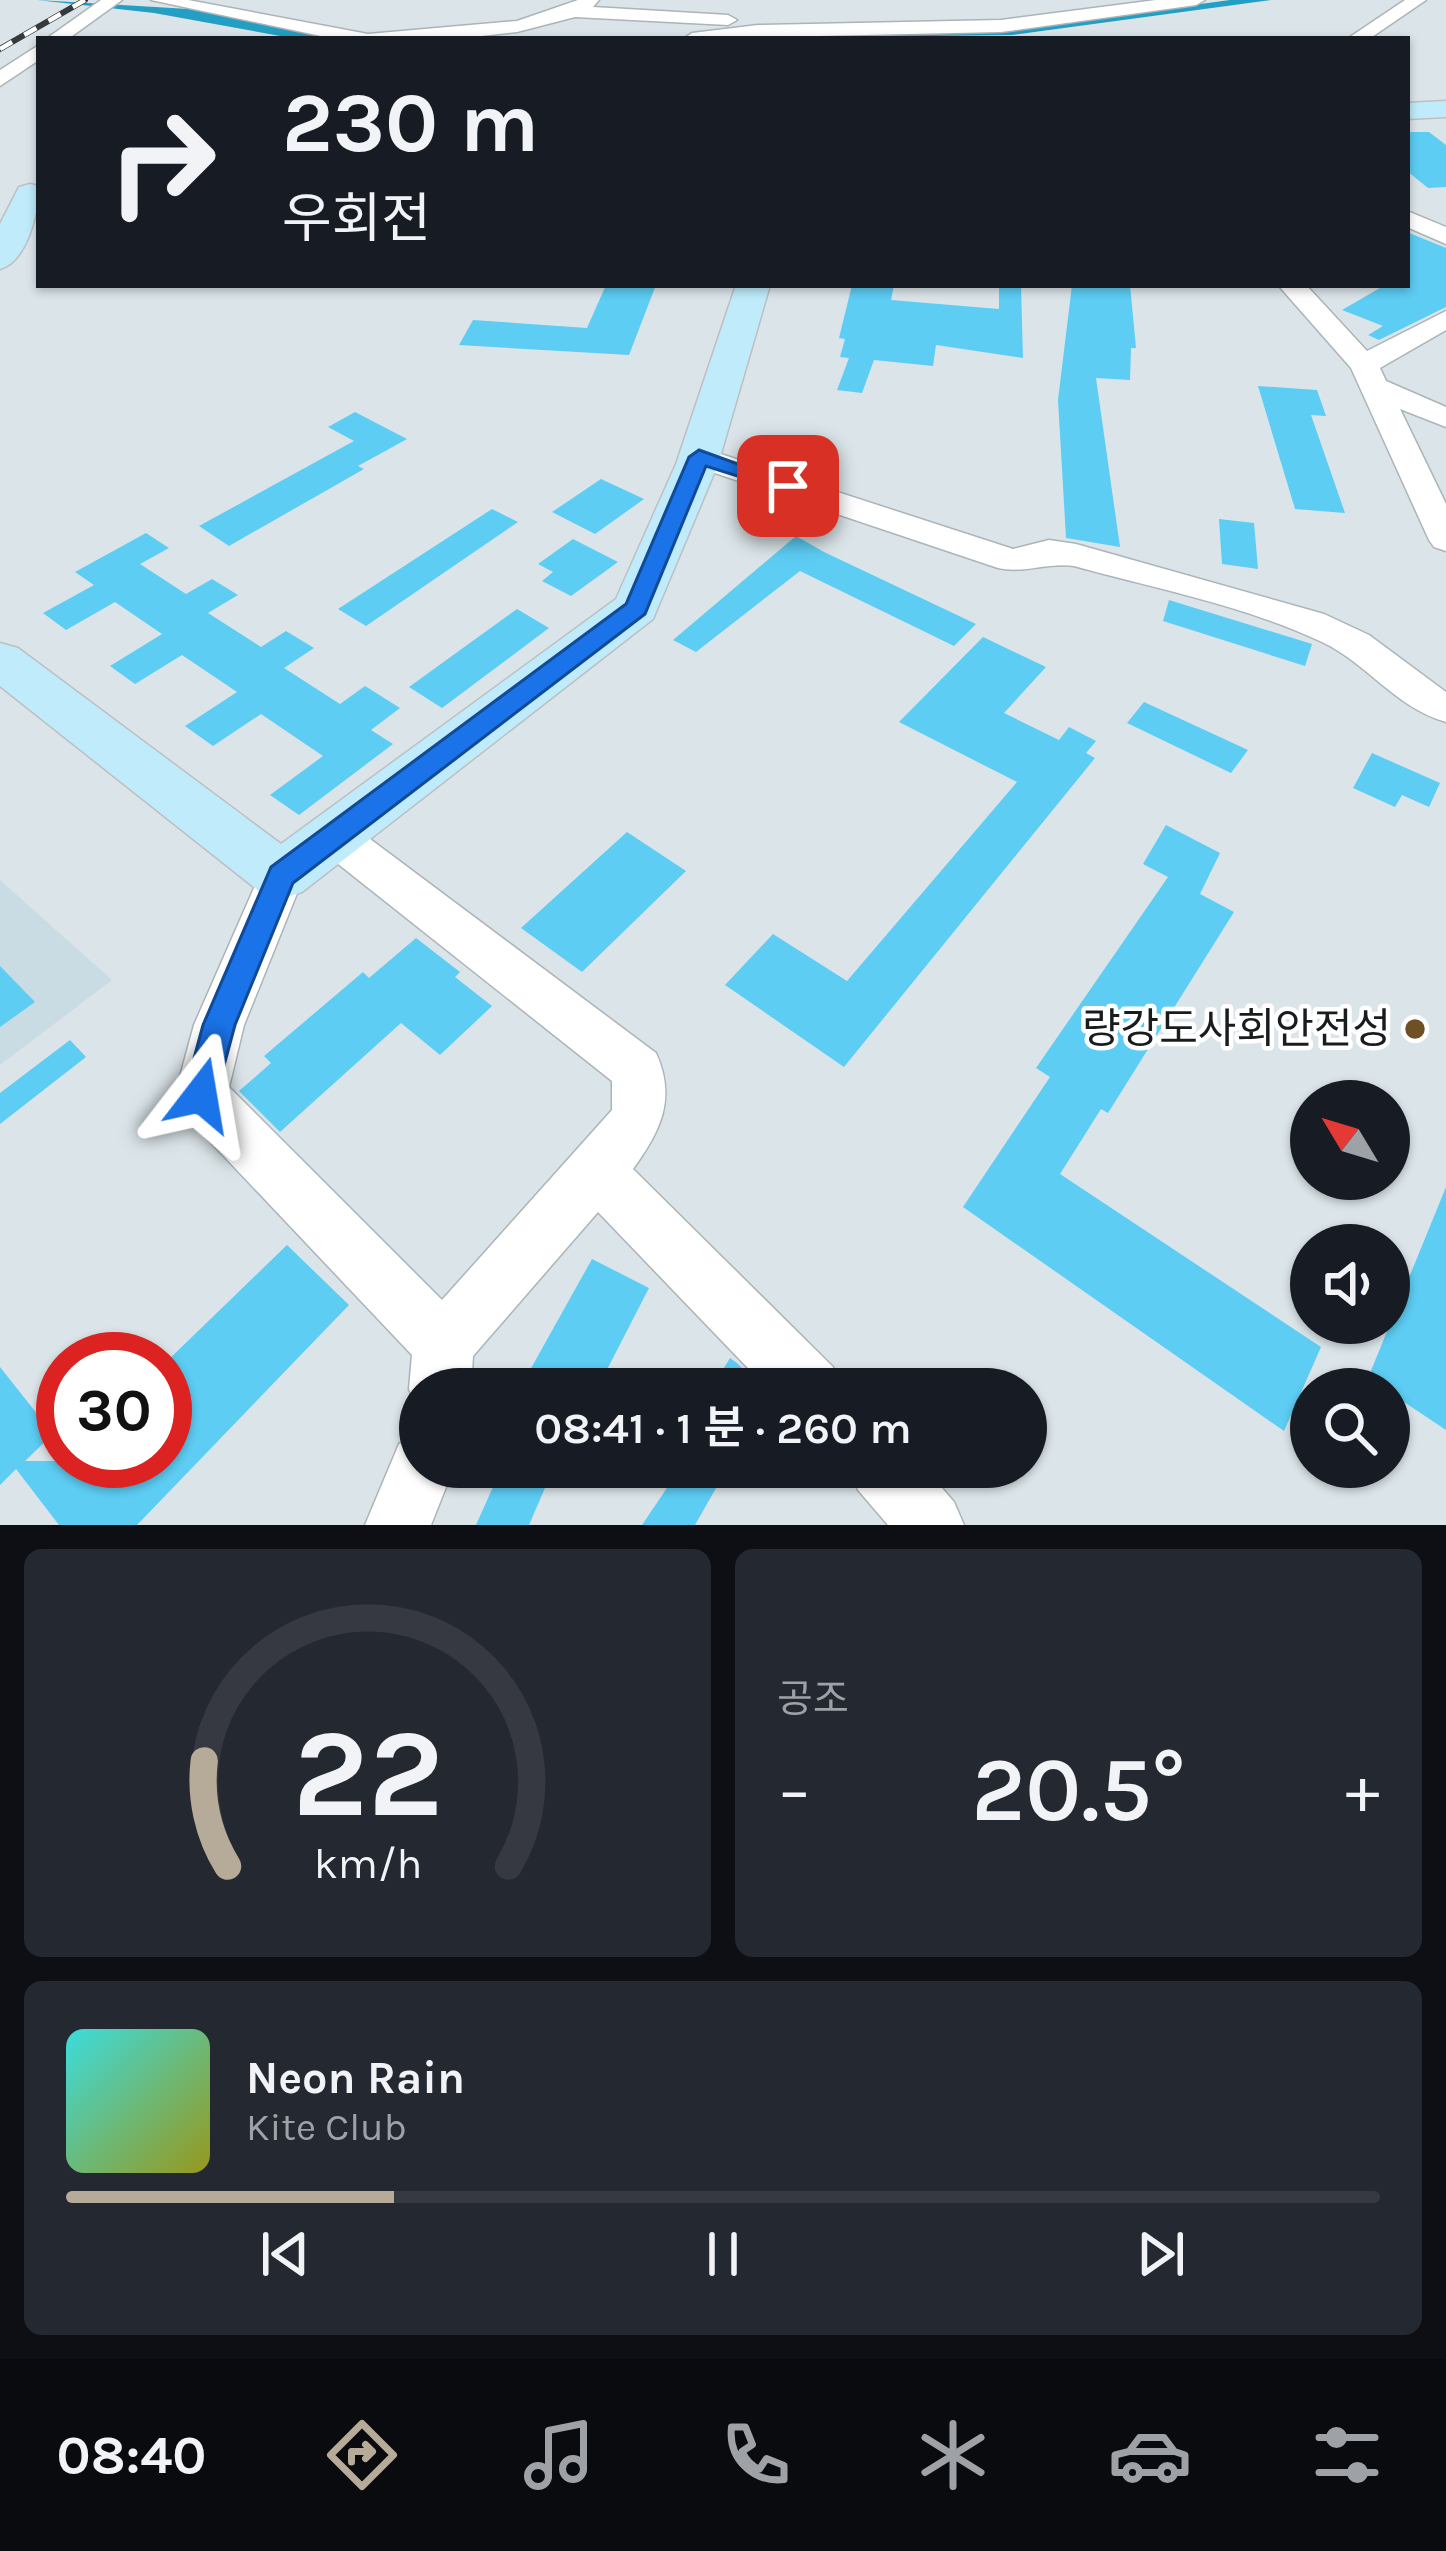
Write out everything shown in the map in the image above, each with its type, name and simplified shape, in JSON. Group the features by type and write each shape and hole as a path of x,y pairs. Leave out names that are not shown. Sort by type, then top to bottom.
{"main road":[{"path":"0,259 23,194"},
{"path":"0,659 281,876 636,608 699,457 752,288"}],"street":[{"path":"160,0 352,36"},
{"path":"405,36 503,28 601,0"},
{"path":"585,4 726,20 974,10 1052,0"},
{"path":"720,36 1001,26 1196,0"},
{"path":"1361,36 1417,0"},
{"path":"60,36 104,4"},
{"path":"0,80 36,53"},
{"path":"1410,219 1446,236"},
{"path":"1294,288 1367,375 1446,540"},
{"path":"1367,375 1446,319"},
{"path":"1367,375 1446,418"},
{"path":"699,457 1011,560 1049,551 1076,555 1302,620 1367,651 1416,696 1446,708"},
{"path":"281,876 219,1025 201,1095 442,1367 639,1118 638,1070 334,836"},
{"path":"597,1172 790,1368"},
{"path":"398,1525 413,1488"},
{"path":"899,1488 932,1525"}],"shaded area":[{"path":"0,880 112,980 0,1065"}],"water":[{"path":"37,0 189,9 326,36 280,36 154,13"},
{"path":"1230,0 1271,0 1012,35 773,36 1082,20"}],"building":[{"path":"1410,132 1429,132 1446,145 1446,187 1428,188 1410,173"},
{"path":"1410,233 1446,248 1446,307 1379,340 1368,335 1383,326 1342,310 1380,288 1410,288"},
{"path":"605,288 655,288 629,355 459,345 473,320 587,328"},
{"path":"851,288 893,288 891,300 999,309 999,288 1021,288 1023,358 936,345 933,366 874,360 862,393 837,390 849,358 840,357 845,339 839,338"},
{"path":"1072,288 1130,288 1136,348 1131,348 1130,380 1096,378 1120,547 1066,538 1058,400"},
{"path":"1258,386 1317,390 1326,416 1311,415 1345,513 1295,509"},
{"path":"355,412 407,439 229,546 199,526 354,441 328,427"},
{"path":"601,479 644,499 595,534 552,512"},
{"path":"492,509 518,522 366,626 338,609"},
{"path":"1219,519 1254,523 1258,569 1222,564"},
{"path":"146,533 169,548 140,564 186,594 212,579 238,595 208,613 261,647 286,631 314,648 284,668 340,704 365,686 400,708 371,730 393,744 299,815 270,795 323,756 261,714 213,746 185,726 237,692 182,655 135,684 110,666 162,634 115,602 66,630 43,613 94,585 75,572"},
{"path":"796,536 976,624 954,646 800,571 696,652 673,640"},
{"path":"573,539 618,562 571,596 542,581 553,572 538,564"},
{"path":"1169,600 1312,644 1305,666 1163,621"},
{"path":"517,609 549,628 442,708 409,687"},
{"path":"983,637 1046,667 1004,713 1059,740 1069,727 1096,741 1086,753 1095,758 844,1067 725,985 773,934 847,981 1017,782 899,722"},
{"path":"1144,702 1248,750 1231,773 1127,723"},
{"path":"1372,753 1440,783 1429,807 1402,795 1395,807 1353,788"},
{"path":"1166,825 1220,853 1200,894 1234,912 1108,1113 1101,1109 1060,1174 1290,1326 1290,1344 1321,1347 1312,1368 1290,1368 1290,1417 1284,1431 963,1207 1050,1077 1036,1068 1168,877 1143,864"},
{"path":"627,832 686,871 582,972 521,928"},
{"path":"416,938 460,972 455,977 492,1006 440,1055 401,1023 280,1132 239,1091 271,1063 264,1056 363,972 369,978"},
{"path":"0,966 35,1002 0,1027"},
{"path":"70,1040 86,1057 0,1124 0,1093"},
{"path":"1446,1187 1446,1430 1410,1406 1410,1368 1372,1368 1382,1344 1410,1344 1410,1275"},
{"path":"287,1245 349,1305 192,1468 192,1337"},
{"path":"592,1259 649,1288 608,1368 531,1368"},
{"path":"730,1358 742,1368 724,1368"},
{"path":"0,1367 36,1413 36,1450 25,1461 36,1461 36,1488 173,1488 137,1525 59,1525 16,1469 0,1485"},
{"path":"493,1488 545,1488 529,1525 476,1525"},
{"path":"667,1488 716,1488 695,1525 642,1525"}],"railway":[{"path":"0,49 85,0"}],"place":[{"name":"량강도사회안전성","path":"1415,1029"}],"route":[{"path":"201,1095 219,1025 281,876 636,608 699,457 788,486"}]}
